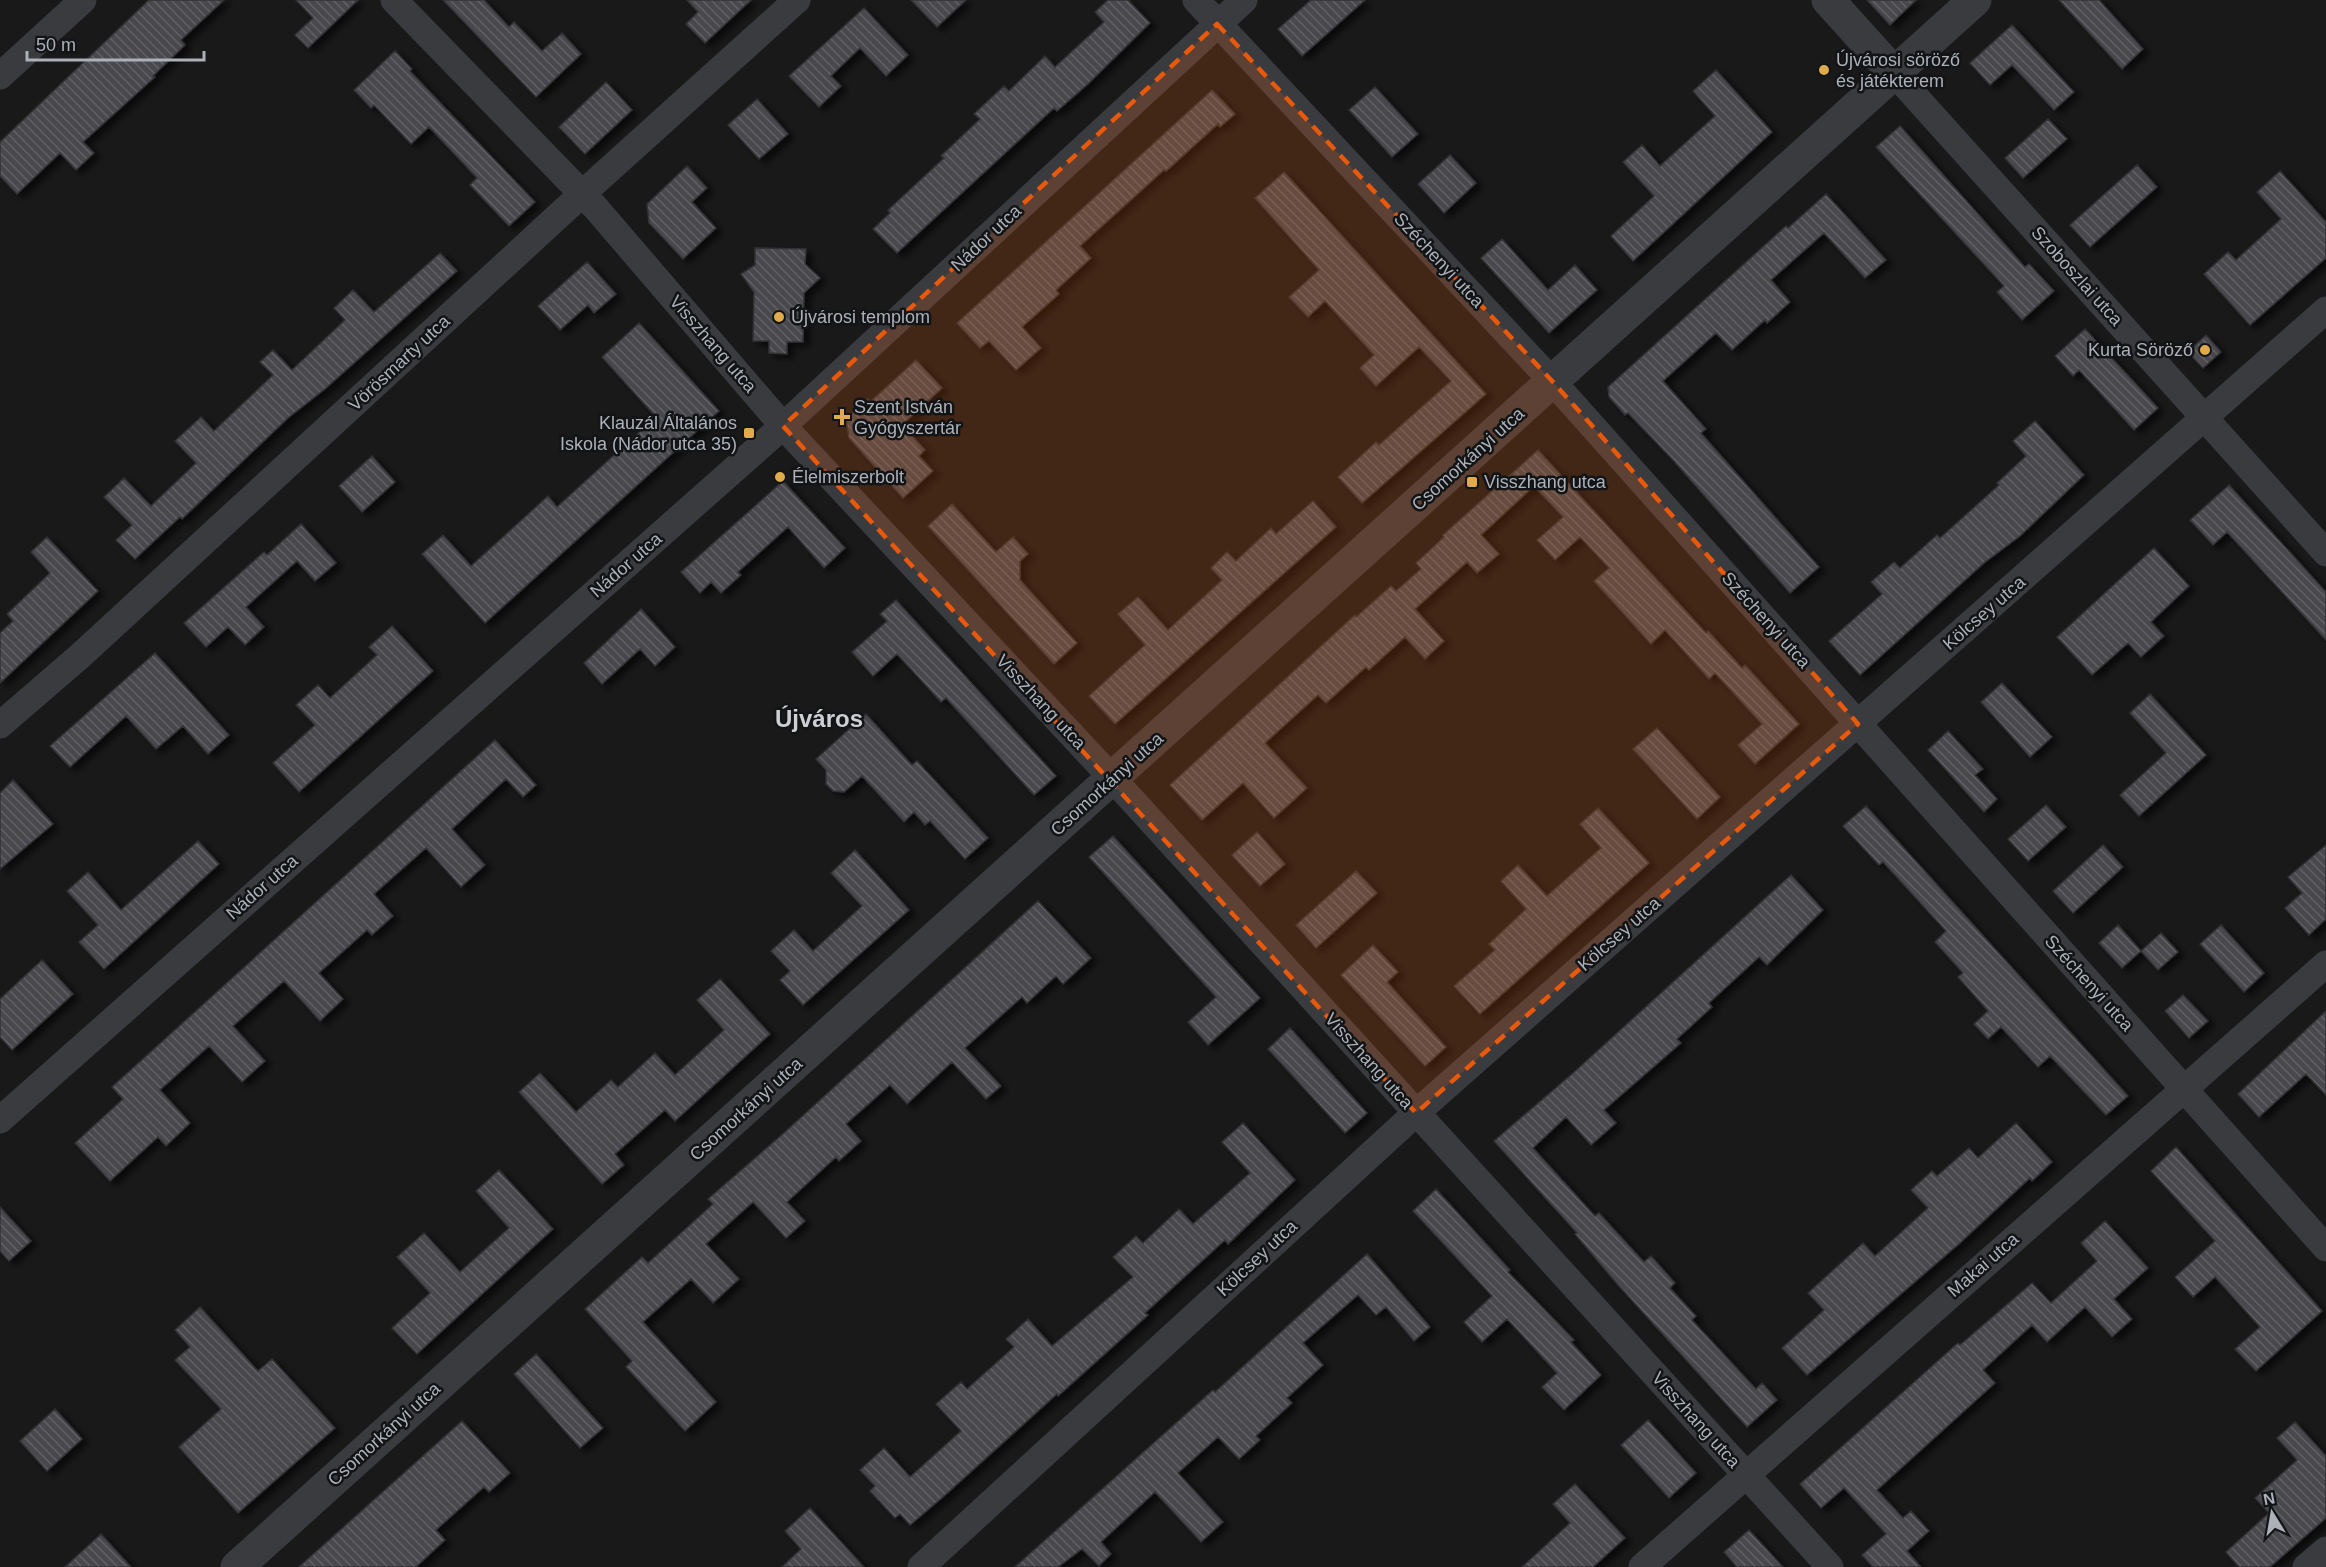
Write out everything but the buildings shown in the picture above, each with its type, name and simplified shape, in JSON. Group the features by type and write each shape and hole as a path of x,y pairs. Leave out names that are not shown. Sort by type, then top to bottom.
{"street":[{"path":"0,76 83,0"},
{"name":"Visszhang utca","path":"394,0 582,194 783,426 1113,778 1830,1567"},
{"name":"Vörösmarty utca","path":"0,725 80,656 582,194 797,0"},
{"name":"Széchenyi utca","path":"1196,0 1553,382 2326,1248"},
{"name":"Nádor utca","path":"0,1120 783,426 1244,0"},
{"name":"Szoboszlai utca","path":"1828,0 2326,553"},
{"name":"Csomorkányi utca","path":"237,1567 1975,0"},
{"name":"Kölcsey utca","path":"921,1567 1416,1113 2326,310"},
{"name":"Makai utca","path":"1642,1567 1745,1473 2326,964"},
{"path":"2306,1567 2326,1550"}],"highlighted area":[{"path":"1217,24 1553,382 1858,724 1416,1113 783,426"}],"place":[{"name":"Újvárosi söröző és játékterem","path":"1824,70"},
{"name":"Újvárosi templom","path":"779,317"},
{"name":"Kurta Söröző","path":"2205,350"},
{"name":"Szent István Gyógyszertár","path":"842,417"},
{"name":"Klauzál Általános Iskola (Nádor utca 35)","path":"749,433"},
{"name":"Élelmiszerbolt","path":"780,477"},
{"name":"Visszhang utca","path":"1472,482"}],"district":[{"name":"Újváros","path":"819,719"}]}
